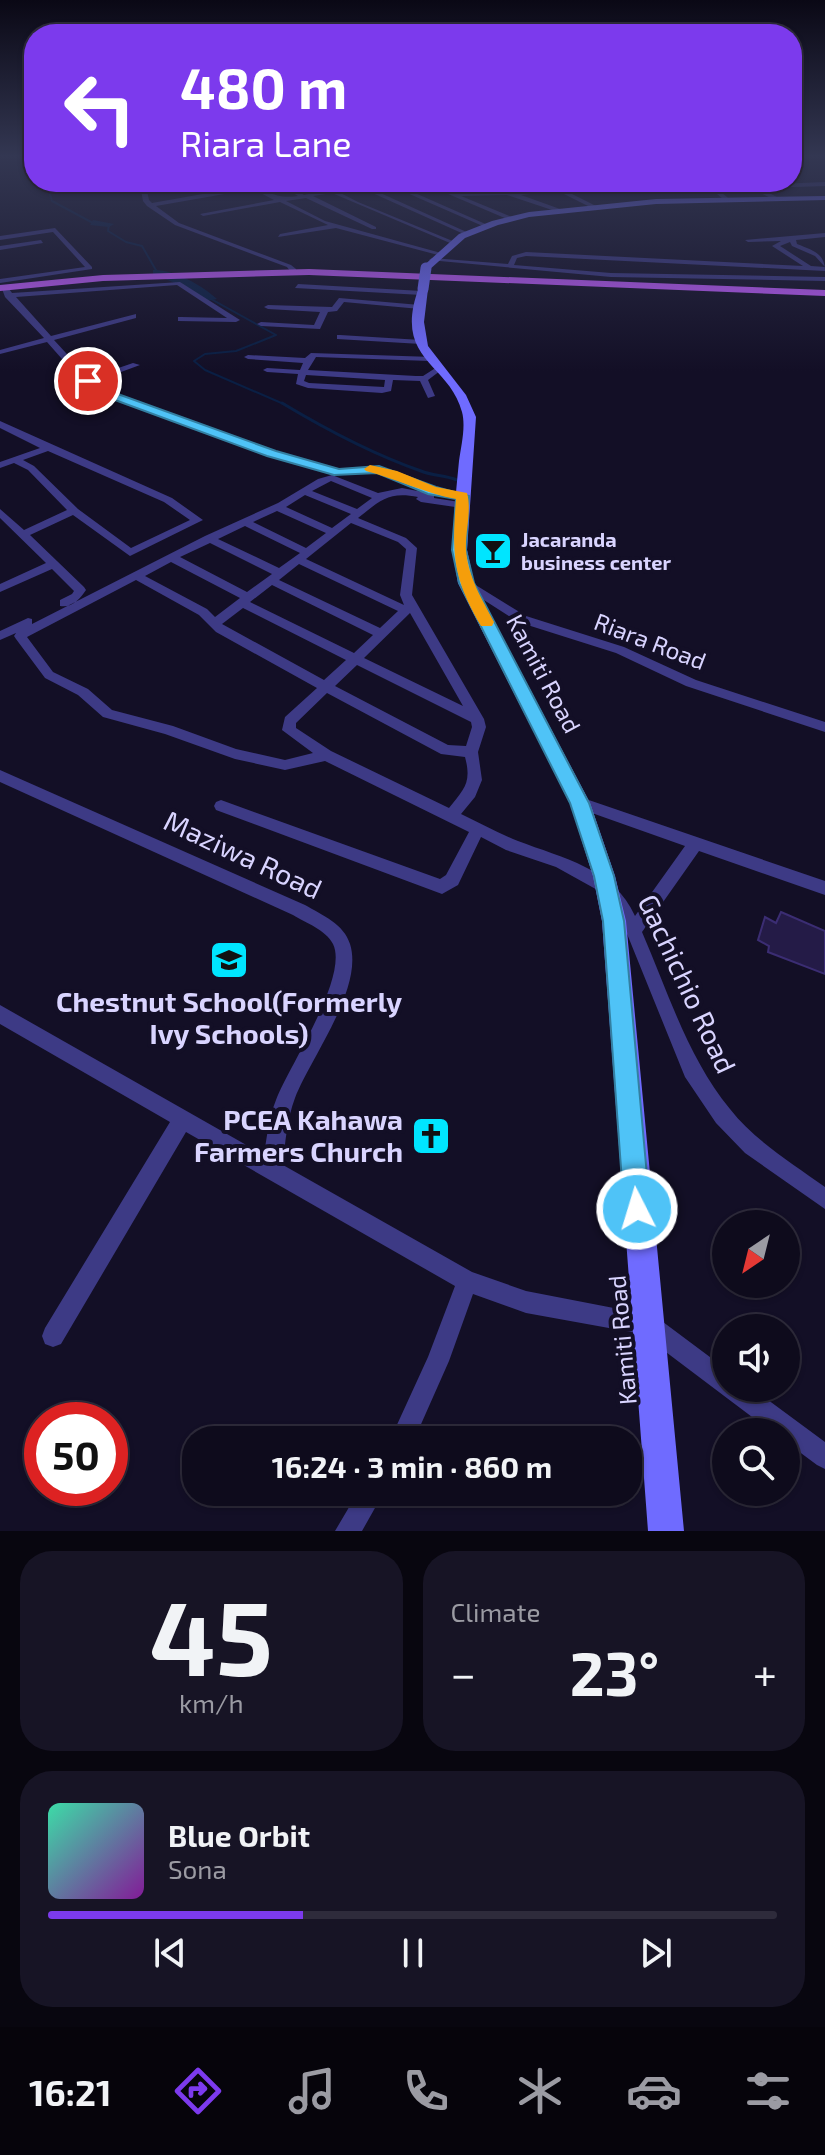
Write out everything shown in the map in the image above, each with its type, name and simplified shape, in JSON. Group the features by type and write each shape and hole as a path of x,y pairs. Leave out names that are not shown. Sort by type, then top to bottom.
{"main road":[{"path":"428,362 418,326 427,279 452,242 484,227"},
{"path":"6,290 151,275 293,273 825,293"},
{"name":"Kamiti Road","path":"428,362 468,407 470,447 459,550 466,583 580,803 607,887 614,921 666,1531"}],"street":[{"path":"0,238 41,227"},
{"path":"6,290 90,269 53,227"},
{"path":"186,227 289,266 293,273"},
{"path":"280,236 327,227"},
{"path":"341,227 395,240"},
{"path":"369,227 395,240 427,279"},
{"path":"416,227 452,242"},
{"path":"453,227 468,234"},
{"path":"748,240 792,240 825,235"},
{"path":"510,267 514,257 526,254 813,269 822,264 794,245 792,240"},
{"path":"813,269 775,246 792,240 825,249"},
{"path":"0,248 41,242"},
{"path":"770,278 780,267 794,259"},
{"path":"298,286 427,279 510,267 611,275 825,279"},
{"path":"268,307 334,309 342,300 427,279"},
{"path":"6,290 178,283 237,320 181,319"},
{"path":"6,290 47,338 100,391 272,453 338,473 379,469 462,500"},
{"path":"261,324 317,327 325,310"},
{"path":"0,352 133,316"},
{"path":"340,337 428,362"},
{"path":"303,373 308,361 317,355 428,362"},
{"path":"248,357 308,361"},
{"path":"267,370 389,379 428,362"},
{"path":"428,362 431,396"},
{"path":"88,381 136,365"},
{"path":"0,424 168,500 198,518 196,522 130,553 74,511 31,468 15,460"},
{"path":"0,465 48,448"},
{"path":"326,755 285,765 235,754 168,730 108,714 83,692 49,675 20,636 332,478 379,497"},
{"path":"305,492 402,540 412,548 404,588 409,607 479,727 471,752 478,772 477,780 451,816"},
{"path":"215,623 388,492 462,500"},
{"path":"277,507 333,532"},
{"path":"23,534 74,511"},
{"path":"0,512 80,590 0,636"},
{"path":"244,522 302,556 409,607"},
{"path":"209,538 382,634"},
{"path":"171,557 356,660 477,719"},
{"path":"0,588 54,564"},
{"path":"137,576 192,605 220,629 326,687 446,750 471,752"},
{"name":"Riara Road","path":"466,583 522,619 620,650 691,683 825,727"},
{"path":"409,607 290,721 287,728 326,755 526,851 561,862 607,887"},
{"name":"Maziwa Road","path":"0,776 299,910 330,928 342,944 345,961 341,984 294,1076 284,1104 272,1170"},
{"path":"580,803 825,888"},
{"path":"221,806 442,887 452,880 478,829"},
{"path":"634,931 696,843"},
{"name":"Gachichio Road","path":"607,887 618,899 634,931 692,1070 723,1116 752,1146 825,1199"},
{"path":"0,1014 467,1281 526,1302 647,1324 712,1373"},
{"path":"53,1336 183,1119"},
{"path":"408,1426 438,1361 467,1281"},
{"path":"752,1402 825,1457"},
{"path":"348,1531 363,1506"}],"building":[{"path":"781,912 825,931 825,974 768,952 769,946 758,940 765,917 776,923"}],"waterway":[{"path":"109,227 108,231 126,242 142,246 157,272"},
{"path":"157,272 196,288 211,299"},
{"path":"211,299 276,335 236,351 205,354 194,361 205,370 284,404"},
{"path":"284,404 385,457 426,473 457,480"}],"slow traffic":[{"path":"370,469 379,469 433,491 463,496 459,550 462,567 472,597 486,622"}],"place":[{"name":"Jacaranda business center","path":"493,551"},
{"name":"Chestnut School(Formerly Ivy Schools)","path":"229,960"},
{"name":"PCEA Kahawa Farmers Church","path":"431,1136"}],"route":[{"path":"88,381 100,391 272,453 338,473 379,469 433,491 463,496 459,550 466,583 580,803 604,876 614,921 637,1209"}]}
